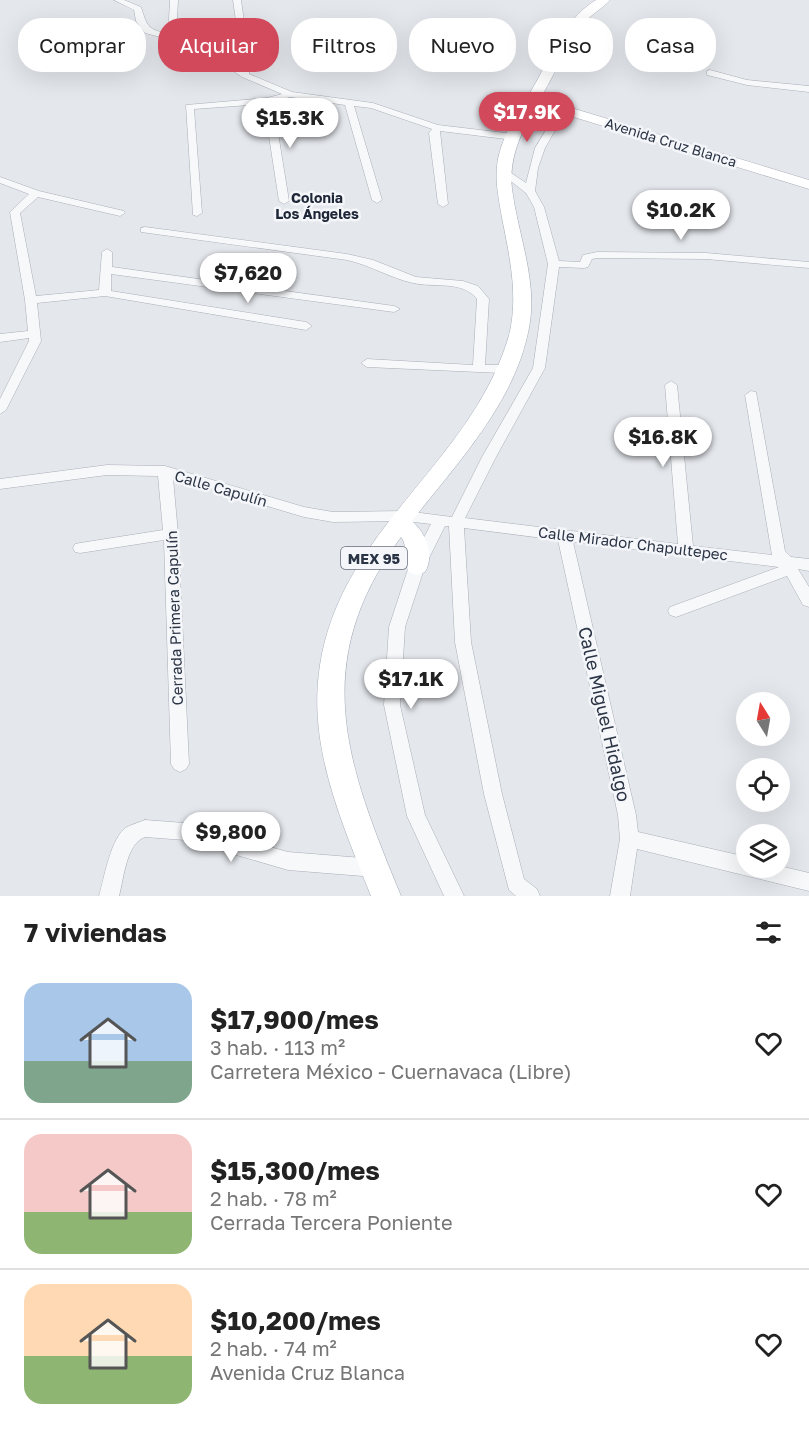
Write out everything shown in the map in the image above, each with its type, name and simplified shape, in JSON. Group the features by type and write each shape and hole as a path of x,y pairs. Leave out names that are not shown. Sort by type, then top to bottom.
{"main road":[{"name":"MEX 95","path":"386,896 343,782 334,735 331,681 342,622 365,572 402,520 459,450 482,415 509,366 518,337 522,309 520,277 504,192 504,172 508,148 532,100 577,23 586,12 604,0"},
{"name":"Avenida Cruz Blanca","path":"532,100 809,184"},
{"path":"402,520 412,532 417,546 417,566"}],"street":[{"path":"118,0 138,9 140,21 148,31 158,33"},
{"path":"173,18 174,0"},
{"path":"237,0 240,21 247,34 245,75"},
{"path":"241,72 290,94 373,106 437,128 514,137"},
{"path":"710,73 730,80 757,85 809,89"},
{"path":"197,213 189,107 268,101 290,94"},
{"path":"268,101 284,201"},
{"path":"348,101 377,200"},
{"path":"530,191 532,165 545,135 563,109"},
{"path":"437,128 434,133 443,204"},
{"path":"454,896 416,816 392,705 397,627 417,566 489,457 539,368 554,264 539,207 530,191 504,172"},
{"path":"0,180 36,193 120,213"},
{"path":"2,404 18,378 35,341 31,300 15,212 36,193"},
{"path":"145,230 347,257 369,262 413,280 459,283 474,288 483,299 479,369"},
{"path":"105,293 107,252"},
{"path":"554,264 584,265 587,257 597,255 706,256 809,265"},
{"path":"106,270 394,309"},
{"path":"31,300 105,293 306,326"},
{"path":"0,338 34,334"},
{"path":"367,363 479,369 501,369 509,366"},
{"path":"671,385 686,548"},
{"path":"751,395 778,553 809,601"},
{"name":"Calle Capulín","path":"0,484 107,470 165,471 304,512 357,518 448,522"},
{"name":"Cerrada Primera Capulín","path":"165,471 171,534 180,764"},
{"path":"448,522 466,654 494,794 516,884 530,896"},
{"name":"Calle Mirador Chapultepec","path":"448,522 686,548 788,566 809,565"},
{"path":"80,548 171,534"},
{"name":"Calle Miguel Hidalgo","path":"564,534 623,792 629,839 620,896"},
{"path":"676,611 777,573 788,566"},
{"path":"108,896 125,842 134,833 146,827 202,835 289,861 375,868"},
{"path":"629,839 736,864"},
{"path":"790,877 809,882"}],"district":[{"name":"Colonia Los Ángeles","path":"317,206"}]}
